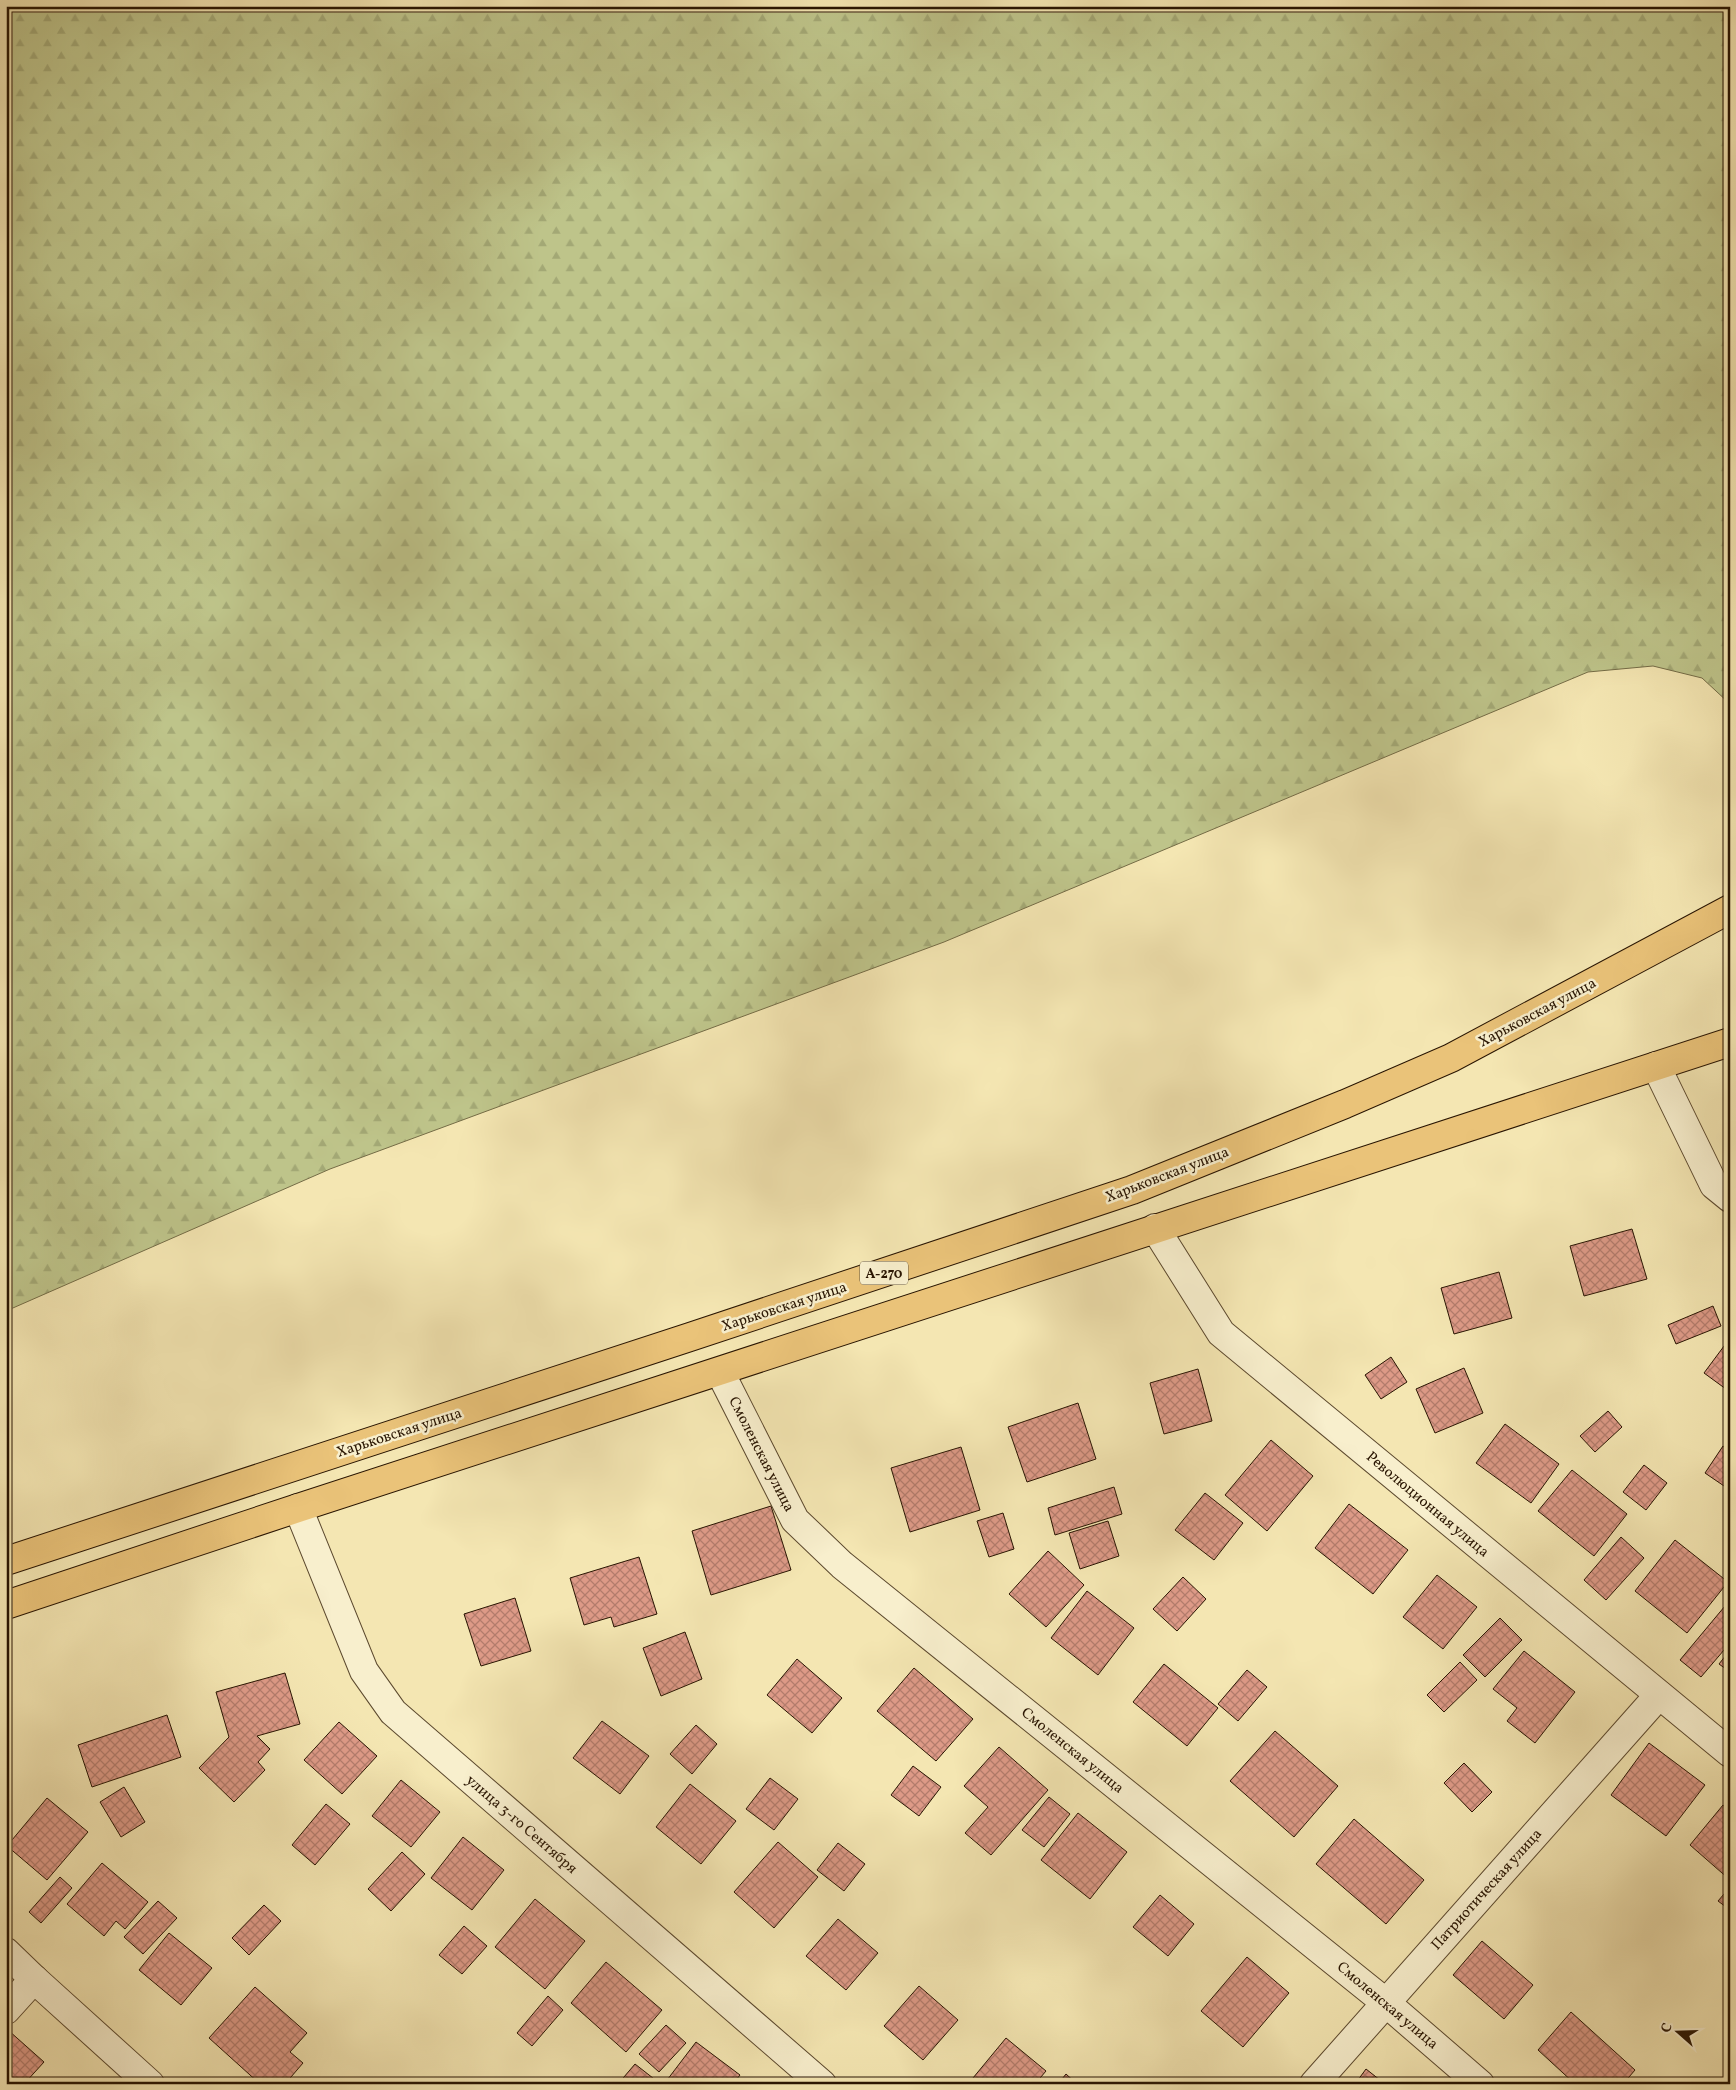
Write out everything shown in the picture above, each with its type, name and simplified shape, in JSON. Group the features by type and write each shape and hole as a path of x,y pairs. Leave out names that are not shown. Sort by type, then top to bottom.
{"highway":[{"name":"Харьковская улица","path":"6,1561 671,1344 1132,1190 1345,1104 1451,1058 1730,908"},
{"path":"6,1605 1155,1228 1730,1042"}],"street":[{"path":"1656,1066 1714,1185 1730,1198"},
{"name":"Революционная улица","path":"1155,1228 1221,1334 1730,1753"},
{"name":"Смоленская улица","path":"720,1372 795,1520 842,1565 1386,2002 1480,2084"},
{"name":"улица 3-го Сентября","path":"298,1508 364,1671 393,1712 822,2084"},
{"name":"Патриотическая улица","path":"1314,2084 1659,1695"},
{"path":"6,1952 150,2084"},
{"path":"6,2010 34,1979"}],"green space":[{"path":"6,6 1730,6 1730,704 1702,678 1653,666 1588,672 944,942 330,1169 6,1311"}],"building":[{"path":"1632,1229 1647,1279 1584,1296 1570,1246"},
{"path":"1499,1272 1512,1318 1454,1334 1441,1288"},
{"path":"1713,1306 1721,1326 1676,1344 1668,1325"},
{"path":"1730,1338 1730,1392 1704,1373"},
{"path":"1391,1357 1407,1382 1381,1399 1365,1375"},
{"path":"1464,1368 1483,1413 1435,1433 1416,1389"},
{"path":"1198,1369 1212,1421 1164,1434 1150,1383"},
{"path":"1078,1403 1096,1459 1027,1482 1008,1427"},
{"path":"1608,1411 1622,1427 1595,1452 1580,1436"},
{"path":"1505,1424 1559,1464 1531,1503 1476,1463"},
{"path":"1271,1440 1313,1476 1267,1531 1225,1495"},
{"path":"1723,1446 1730,1451 1730,1485 1727,1488 1705,1473"},
{"path":"961,1447 980,1510 910,1532 891,1468"},
{"path":"1644,1465 1667,1483 1646,1510 1623,1492"},
{"path":"1572,1470 1627,1514 1594,1556 1538,1511"},
{"path":"1114,1487 1122,1514 1055,1535 1048,1508"},
{"path":"1205,1493 1243,1523 1214,1560 1175,1530"},
{"path":"1349,1504 1408,1550 1373,1594 1315,1548"},
{"path":"771,1506 791,1570 711,1595 692,1531"},
{"path":"1003,1513 1014,1549 989,1557 977,1521"},
{"path":"1108,1521 1119,1556 1080,1569 1069,1533"},
{"path":"1621,1537 1644,1558 1606,1600 1584,1580"},
{"path":"1675,1540 1728,1582 1687,1633 1635,1591"},
{"path":"1048,1551 1084,1585 1046,1627 1009,1594"},
{"path":"639,1557 657,1614 614,1627 611,1617 584,1625 570,1578"},
{"path":"1437,1575 1477,1607 1443,1649 1403,1617"},
{"path":"1183,1577 1206,1599 1177,1631 1153,1609"},
{"path":"1087,1591 1134,1628 1098,1675 1051,1638"},
{"path":"515,1598 531,1651 481,1666 464,1614"},
{"path":"1730,1600 1730,1643 1701,1677 1680,1660"},
{"path":"1500,1618 1522,1640 1485,1677 1463,1655"},
{"path":"685,1632 702,1679 661,1696 643,1648"},
{"path":"1730,1650 1730,1672 1719,1664"},
{"path":"1524,1651 1575,1692 1535,1743 1507,1721 1517,1708 1493,1689"},
{"path":"797,1659 842,1698 812,1733 767,1695"},
{"path":"1460,1662 1477,1680 1444,1712 1427,1695"},
{"path":"1164,1664 1218,1708 1187,1746 1133,1702"},
{"path":"914,1668 973,1719 936,1761 877,1711"},
{"path":"1247,1670 1267,1687 1238,1721 1218,1704"},
{"path":"285,1673 300,1724 257,1736 270,1749 258,1762 265,1770 234,1802 199,1768 229,1737 216,1692"},
{"path":"167,1715 181,1757 92,1787 78,1745"},
{"path":"602,1721 649,1756 620,1794 573,1758"},
{"path":"339,1722 377,1756 342,1794 304,1760"},
{"path":"696,1725 717,1744 692,1774 670,1754"},
{"path":"1275,1731 1338,1786 1294,1837 1230,1781"},
{"path":"1649,1743 1705,1785 1666,1836 1611,1795"},
{"path":"999,1747 1048,1790 991,1855 965,1833 988,1807 964,1786"},
{"path":"1464,1763 1492,1792 1472,1812 1444,1783"},
{"path":"913,1766 941,1787 919,1816 891,1795"},
{"path":"770,1778 798,1799 774,1830 746,1809"},
{"path":"401,1780 440,1812 411,1847 372,1816"},
{"path":"690,1784 736,1821 701,1864 656,1827"},
{"path":"124,1787 145,1822 121,1837 100,1802"},
{"path":"1049,1797 1070,1814 1044,1847 1022,1830"},
{"path":"47,1798 88,1832 47,1880 7,1846"},
{"path":"326,1804 350,1824 315,1865 292,1845"},
{"path":"1723,1805 1730,1811 1730,1880 1690,1845"},
{"path":"1078,1813 1127,1852 1090,1899 1041,1860"},
{"path":"1354,1819 1424,1880 1386,1924 1316,1864"},
{"path":"463,1837 504,1870 472,1910 431,1878"},
{"path":"778,1842 818,1877 774,1928 734,1892"},
{"path":"838,1843 865,1864 844,1891 817,1870"},
{"path":"402,1852 425,1874 391,1911 368,1889"},
{"path":"102,1863 148,1902 125,1929 116,1921 104,1936 67,1904"},
{"path":"60,1877 72,1888 41,1923 29,1912"},
{"path":"1730,1887 1730,1910 1718,1901"},
{"path":"1160,1895 1194,1924 1168,1956 1133,1927"},
{"path":"535,1899 585,1941 545,1989 495,1947"},
{"path":"158,1901 177,1918 143,1954 124,1937"},
{"path":"264,1905 281,1921 249,1955 232,1938"},
{"path":"838,1919 878,1953 846,1990 806,1956"},
{"path":"464,1926 487,1946 462,1974 439,1955"},
{"path":"169,1933 212,1968 181,2005 139,1970"},
{"path":"1482,1941 1533,1985 1504,2019 1453,1975"},
{"path":"1247,1957 1289,1993 1243,2047 1201,2011"},
{"path":"606,1962 662,2010 626,2052 571,2003"},
{"path":"919,1986 958,2020 923,2060 884,2026"},
{"path":"255,1987 307,2033 290,2052 303,2063 285,2084 260,2084 209,2038"},
{"path":"548,1996 563,2010 532,2046 517,2033"},
{"path":"1571,2012 1635,2070 1623,2084 1575,2084 1538,2050"},
{"path":"666,2025 686,2043 659,2072 639,2054"},
{"path":"8,2030 44,2062 24,2084 6,2084 6,2032"},
{"path":"1006,2038 1046,2071 1035,2084 968,2084"},
{"path":"696,2042 740,2075 733,2084 664,2084"},
{"path":"635,2064 658,2082 656,2084 618,2084"},
{"path":"1366,2069 1385,2084 1355,2084"},
{"path":"1066,2074 1077,2084 1058,2084"}]}
